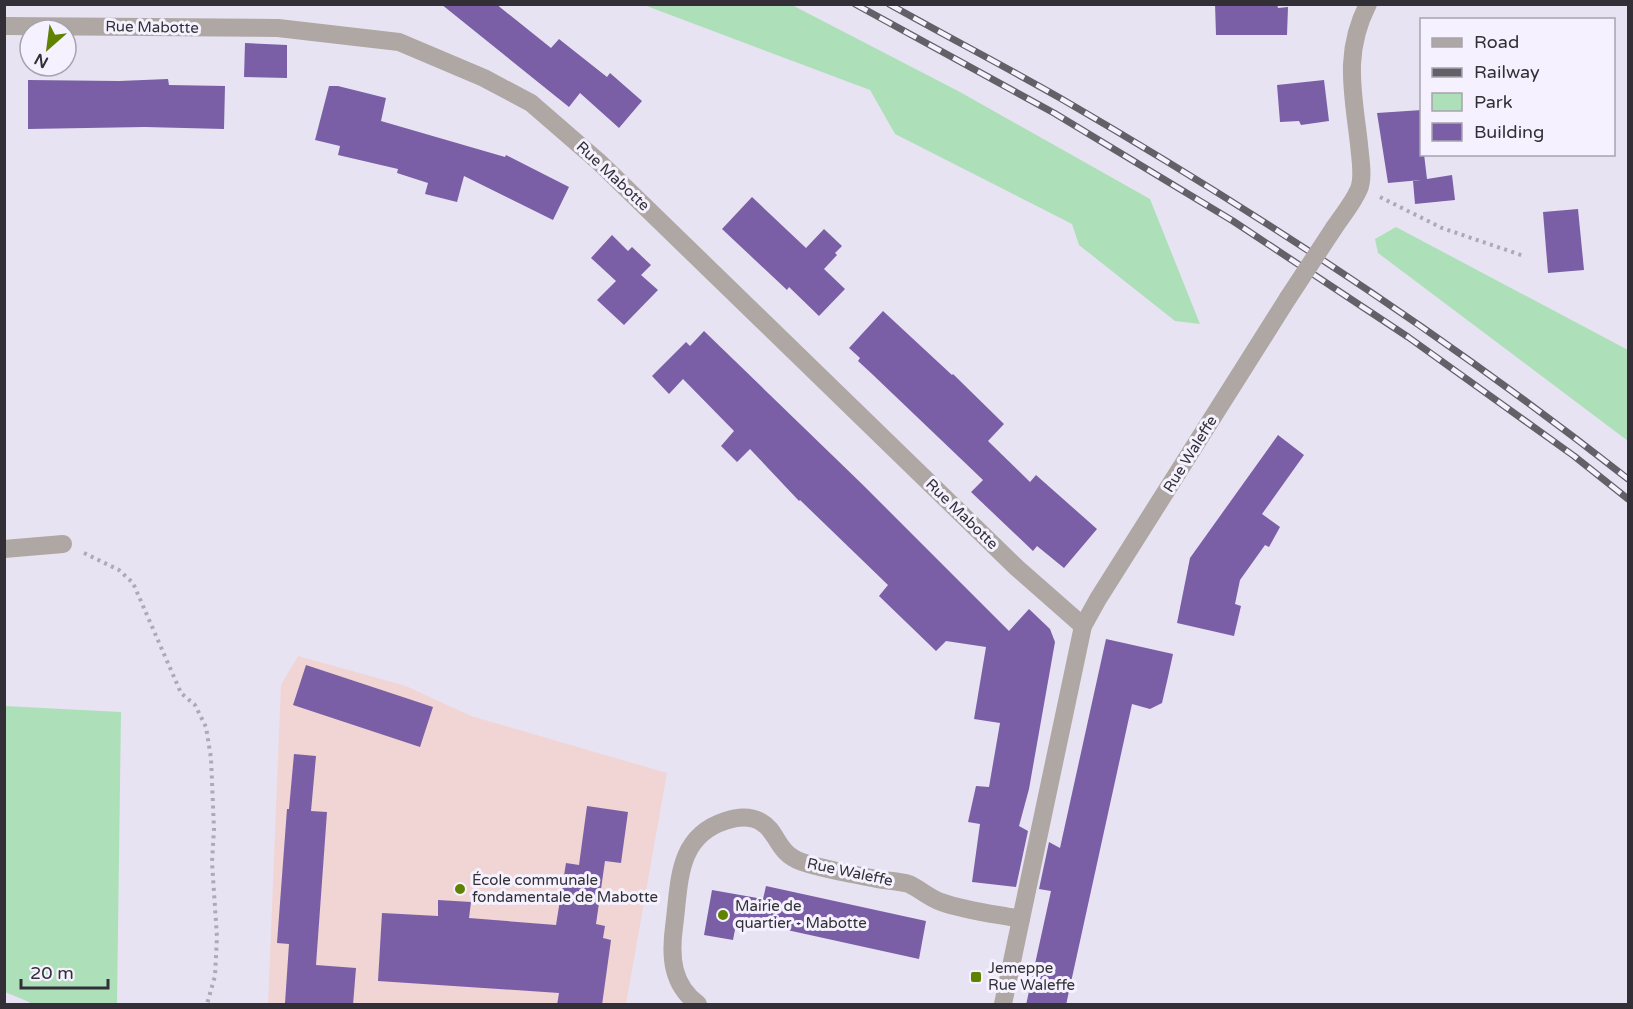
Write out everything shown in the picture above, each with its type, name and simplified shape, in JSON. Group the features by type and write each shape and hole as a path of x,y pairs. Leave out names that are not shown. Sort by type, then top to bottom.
{"street":[{"path":"1360,188 1360,160 1350,75 1358,24 1368,4"},
{"name":"Rue Mabotte","path":"4,26 278,28 399,42 484,78 531,103 599,162 1017,568 1083,627"},
{"name":"Rue Waleffe","path":"1003,1005 1083,627 1098,599 1360,188"},
{"path":"4,549 63,543"},
{"name":"Rue Waleffe","path":"698,1005 682,988 673,965 671,950 682,870 689,848 697,837 706,829 734,818 747,817 761,822 770,830 782,850 799,861 908,884 942,903 1021,920"}],"path":[{"path":"1360,188 1442,228 1524,256"},
{"path":"63,543 119,570 133,583 181,693 195,705 206,727 211,758 217,937 215,976 207,1005"}],"shaded area":[{"name":"École communale fondamentale de Mabotte","path":"298,656 406,686 471,716 667,773 626,1004 268,1004 281,685"}],"green space":[{"path":"644,5 792,5 960,92 1150,199 1200,324 1175,321 1079,245 1072,224 895,134 870,90"},
{"path":"1396,227 1628,350 1628,441 1378,253 1375,239"},
{"path":"5,706 121,712 117,1004 30,1004 5,992"}],"building":[{"path":"441,4 496,4 551,48 559,39 607,77 610,73 642,101 619,128 580,93 569,107"},
{"path":"1215,4 1277,4 1278,8 1288,7 1287,35 1216,35"},
{"path":"245,43 287,45 287,78 244,77"},
{"path":"168,79 169,85 225,86 224,129 145,127 28,129 28,80"},
{"path":"1324,80 1329,121 1301,125 1299,121 1280,122 1277,85"},
{"path":"329,86 338,86 386,98 381,121 505,157 506,155 569,187 553,220 464,176 457,202 425,194 428,183 397,173 398,169 338,155 340,146 315,140"},
{"path":"1420,110 1420,156 1424,156 1427,179 1452,175 1455,200 1415,204 1413,181 1421,180 1388,183 1377,113"},
{"path":"752,197 806,248 824,229 842,246 824,269 845,289 819,316 789,287 787,290 722,229"},
{"path":"1578,209 1584,270 1548,273 1543,212"},
{"path":"612,235 628,251 632,247 651,265 641,275 658,290 624,325 597,300 616,281 591,258"},
{"path":"883,311 1004,424 988,441 1030,482 1036,475 1097,529 1064,568 1037,546 1033,551 971,492 983,480 858,361 860,358 849,348"},
{"path":"704,331 1009,631 1029,609 1050,629 1055,642 1029,789 1019,826 1028,831 1016,887 972,882 980,824 968,822 976,786 989,787 1000,723 974,719 986,647 946,641 936,651 879,596 888,585 799,501 750,449 737,462 721,446 734,431 683,379 669,394 652,376 686,342 690,346"},
{"path":"1278,435 1304,455 1262,514 1280,527 1269,547 1265,545 1240,580 1235,604 1241,606 1234,636 1177,623 1190,558"},
{"path":"1106,639 1173,654 1168,677 1162,703 1150,709 1132,704 1066,1005 1026,1005 1051,891 1039,889 1049,842 1060,848"},
{"path":"306,665 433,707 420,747 293,705"},
{"path":"294,754 316,756 311,811 327,812 316,965 356,968 353,1005 285,1003 289,944 277,943 287,809 289,809"},
{"path":"587,806 628,812 621,863 605,861 596,924 605,926 603,938 611,940 602,1005 557,1005 559,993 378,981 382,913 438,916 438,900 471,902 469,918 556,925 566,863 579,865"},
{"path":"766,886 926,921 919,959 737,919 733,940 704,935 712,890 763,899"}],"railway":[{"path":"855,4 1054,113 1233,221 1408,337 1574,456 1628,499"},
{"path":"889,4 1060,98 1279,232 1422,327 1561,427 1628,479"}],"place":[{"name":"École communale fondamentale de Mabotte","path":"460,889"},
{"name":"Mairie de quartier - Mabotte","path":"723,915"},
{"name":"Jemeppe Rue Waleffe","path":"976,977"}]}
